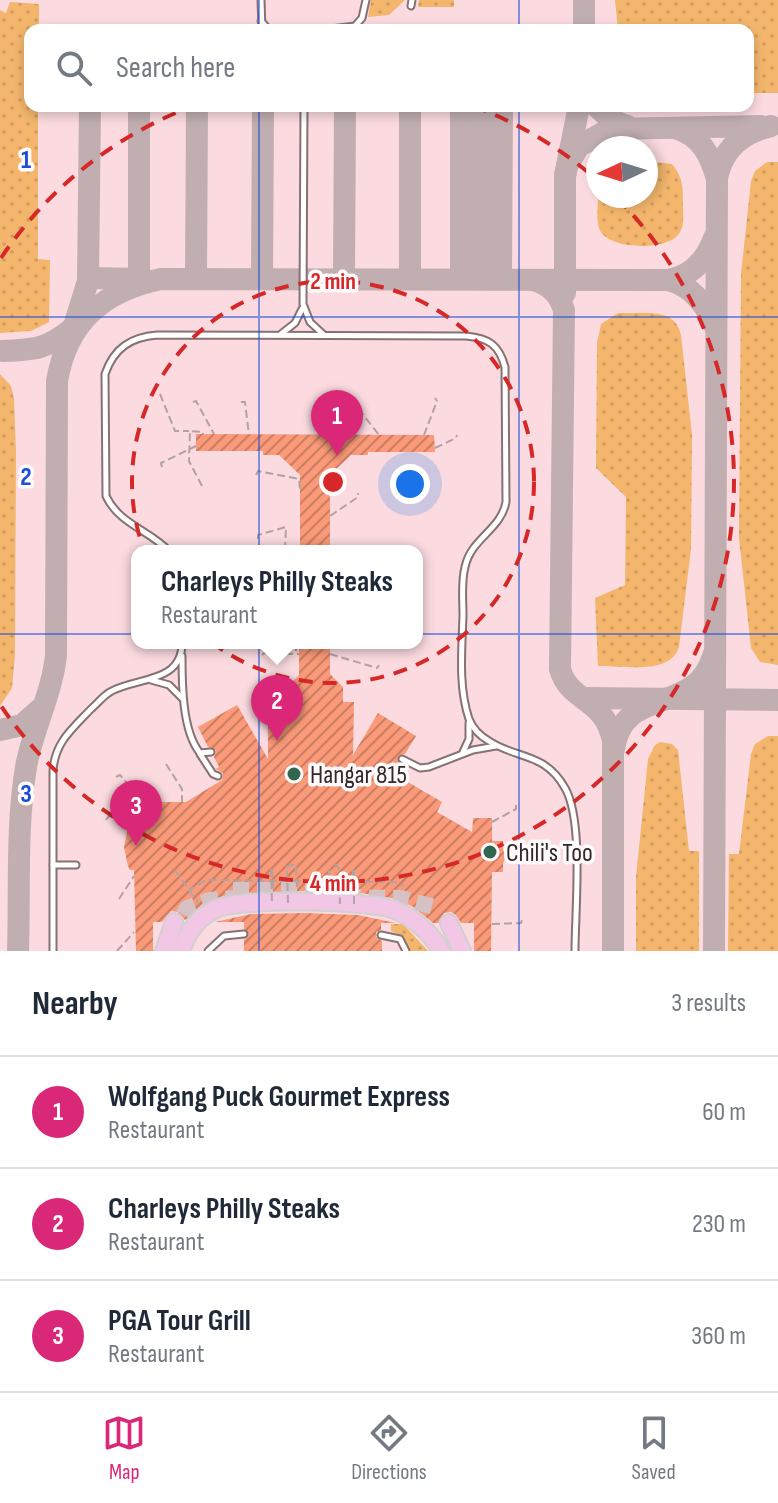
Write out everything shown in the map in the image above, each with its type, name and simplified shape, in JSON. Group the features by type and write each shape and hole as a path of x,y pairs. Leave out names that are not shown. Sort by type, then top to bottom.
{"main road":[{"path":"181,951 186,937 202,918 232,904 282,896 349,899 390,909 416,923 441,951"},
{"path":"164,951 174,922"},
{"path":"449,923 462,951"}],"lane":[{"path":"261,0 261,24"},
{"path":"357,24 362,18 366,0"},
{"path":"260,20 264,24"},
{"path":"304,112 303,304 310,322 324,335"},
{"path":"278,335 295,323 303,304"},
{"path":"163,545 122,518 111,507 106,496 104,386 109,362 124,345 142,336 478,337 490,341 498,348 505,367 506,502 499,521 474,545 464,567 462,672 469,734 462,754"},
{"path":"53,951 54,761 61,741 110,692 170,670 182,651"},
{"path":"182,651 190,737 213,774 218,776"},
{"path":"146,681 169,685 185,702"},
{"path":"468,714 474,729 497,746 546,766 566,789 573,807 575,951"},
{"path":"402,759 424,768 462,754 497,746"},
{"path":"200,753 211,752"},
{"path":"53,865 76,865"},
{"path":"208,951 224,936 244,934"},
{"path":"381,935 400,939 406,951"}],"path":[{"path":"160,394 175,431 203,434"},
{"path":"424,435 437,401 435,398"},
{"path":"193,402 196,401 214,434"},
{"path":"241,402 245,402 249,435"},
{"path":"357,411 379,435"},
{"path":"190,431 189,461 202,486"},
{"path":"435,448 457,435"},
{"path":"162,467 161,463 196,446"},
{"path":"256,475 258,471 299,479 300,489"},
{"path":"330,516 358,497 358,493"},
{"path":"258,539 258,535 286,527 285,545"},
{"path":"262,655 292,654 293,649"},
{"path":"295,649 299,654"},
{"path":"330,654 377,668 379,665"},
{"path":"166,764 182,789 182,802"},
{"path":"106,820 136,804 138,796 120,775 116,777"},
{"path":"492,822 516,809 516,805"},
{"path":"329,890 329,870 333,865 339,868 349,899"},
{"path":"295,866 296,880 282,896 287,867 295,866"},
{"path":"272,869 282,896 273,880 272,869"},
{"path":"354,869 353,881 349,899 354,869"},
{"path":"175,870 189,886 202,918"},
{"path":"119,899 134,876"},
{"path":"188,891 206,880 394,882 404,886"},
{"path":"492,924 521,923 522,920"},
{"path":"117,951 134,932"}],"shaded area":[{"path":"0,0 778,0 778,951 0,951"},
{"path":"371,0 405,0 389,15 368,17"},
{"path":"419,0 454,0 454,7 418,7"},
{"path":"615,0 778,0 778,93 754,93 754,24 617,24"},
{"path":"10,2 39,4 39,24 24,24 24,112 38,112 38,259 50,260 49,322 31,331 0,333 0,10 6,13"},
{"path":"658,162 672,164 682,183 683,217 682,228 671,240 649,246 612,241 599,228 597,208 658,208"},
{"path":"767,162 778,162 778,665 760,662 751,648 739,538 741,274 751,181 755,171"},
{"path":"618,313 656,314 672,319 678,326 692,435 691,549 679,647 666,662 644,667 598,666 595,598 625,585 626,497 596,468 597,343 601,324"},
{"path":"0,374 11,386 14,399 16,452 15,655 12,688 0,706"},
{"path":"768,736 778,736 778,951 728,951 729,854 739,854 751,754 755,744"},
{"path":"660,742 672,744 678,750 689,851 699,851 699,951 636,951 636,877 648,759"},
{"path":"391,924 403,924 428,951 410,951 404,937 391,931"}],"building":[{"path":"196,434 434,435 435,452 351,455 330,475 330,545 300,545 300,475 279,455 263,455 263,451 196,451"},
{"path":"299,649 330,649 330,674 343,687 343,702 354,702 353,755 378,713 416,736 405,754 398,756 400,764 394,774 442,802 437,812 472,832 473,818 492,818 492,841 503,841 507,856 503,872 492,872 491,951 474,951 474,923 461,923 451,912 444,913 438,923 433,923 398,899 361,893 305,891 227,895 204,903 185,920 178,912 171,911 162,922 153,922 153,951 136,951 134,870 128,866 124,847 128,828 134,825 135,802 186,802 222,780 223,773 216,769 219,767 214,757 216,750 208,747 198,727 237,705 268,759 268,709 275,709 275,702 285,702 286,688 299,675"},
{"path":"251,914 358,915 396,923 381,923 381,930 376,932 376,937 382,941 382,951 244,951 244,940 249,934 244,929 244,922 215,922"}],"taxiway":[{"path":"584,0 584,24"},
{"path":"74,326 88,281 90,112"},
{"path":"139,112 139,278"},
{"path":"196,278 197,112"},
{"path":"262,278 263,112"},
{"path":"344,279 345,112"},
{"path":"410,112 410,279"},
{"path":"461,112 461,279"},
{"path":"480,279 482,112"},
{"path":"501,279 502,112"},
{"path":"565,293 565,176 578,112"},
{"path":"602,112 611,120 628,126"},
{"path":"565,176 567,166 579,146 610,129 761,126"},
{"path":"714,951 717,179 723,159 735,144 751,133 771,126"},
{"path":"675,128 692,136 703,147 717,179"},
{"path":"668,280 684,275 697,266 714,238"},
{"path":"88,278 144,279"},
{"path":"18,951 23,790 29,753 51,683 56,655 57,381 69,342 91,312 122,292 161,279 668,280 685,287 698,298 716,329"},
{"path":"533,280 553,291 564,310 560,669 571,689 602,716 613,741 613,951"},
{"path":"2,351 41,347 74,327"},
{"path":"614,749 620,729 631,716 691,687 704,675 713,656"},
{"path":"583,698 778,700"},
{"path":"0,730 22,725 40,709"}],"tunnel":[{"path":"233,890 357,890"},
{"path":"172,936 187,908 210,900 246,897"},
{"path":"345,897 401,898 438,908"}],"place":[{"name":"Wolfgang Puck Gourmet Express","path":"337,456"},
{"name":"Charleys Philly Steaks","path":"277,741"},
{"name":"Hangar 815","path":"294,774"},
{"name":"PGA Tour Grill","path":"136,846"},
{"name":"Chili's Too","path":"490,852"}]}
